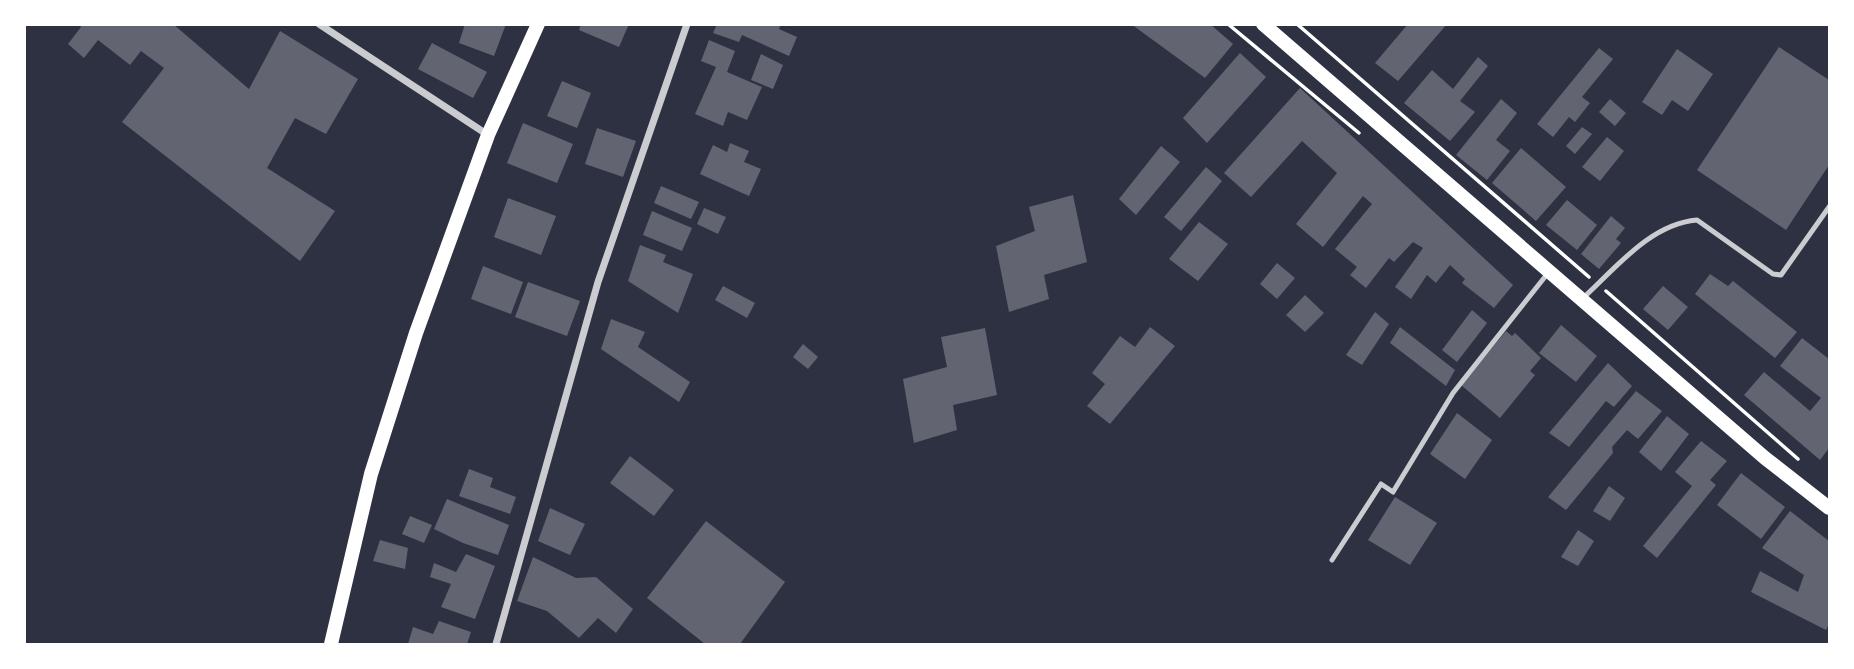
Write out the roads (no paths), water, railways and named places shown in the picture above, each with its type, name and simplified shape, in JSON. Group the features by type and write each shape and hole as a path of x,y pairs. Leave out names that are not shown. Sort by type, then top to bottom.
{"main road":[{"path":"331,645 371,474 416,333 488,135 538,24"},
{"path":"1263,24 1765,458 1828,503"}],"street":[{"path":"319,24 488,135"},
{"path":"496,645 597,282 687,24"}],"lane":[{"path":"1582,299 1649,237 1681,222 1697,220 1773,274 1781,275 1829,207"},
{"path":"1332,560 1381,484 1393,492 1453,393 1550,271"}]}
